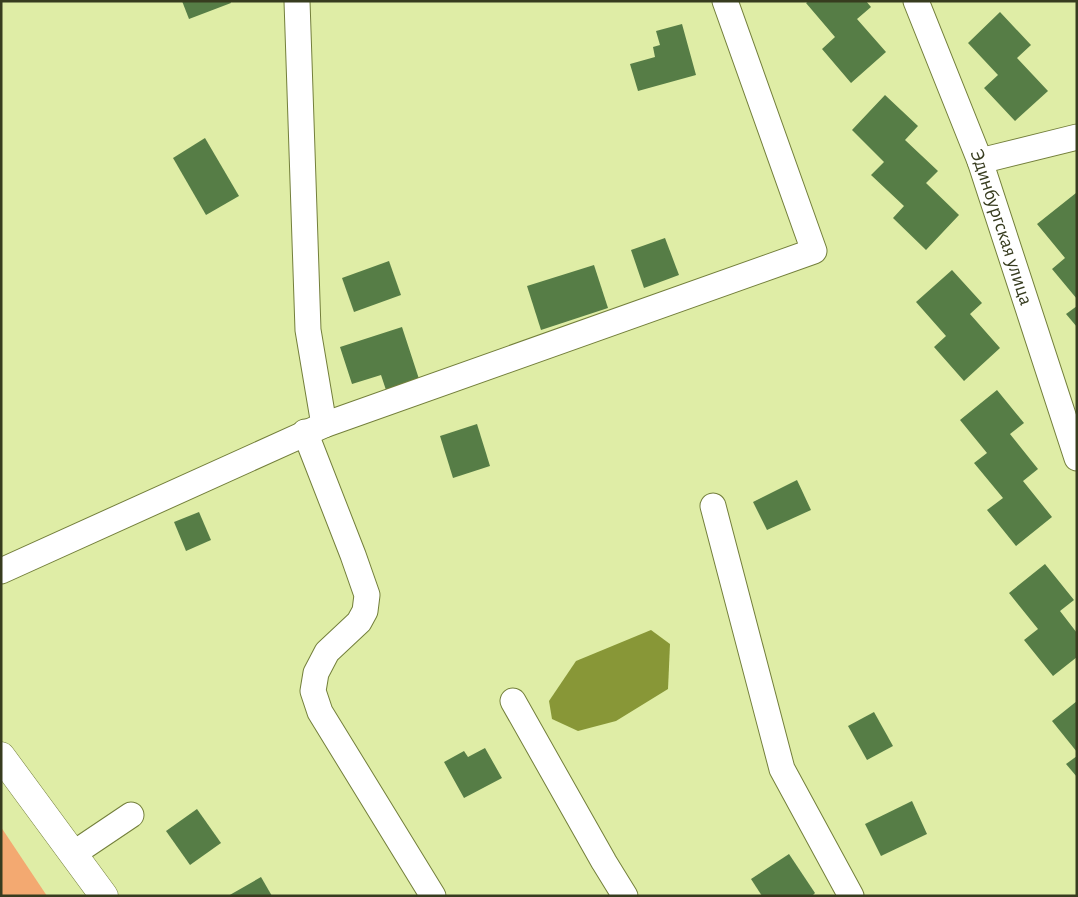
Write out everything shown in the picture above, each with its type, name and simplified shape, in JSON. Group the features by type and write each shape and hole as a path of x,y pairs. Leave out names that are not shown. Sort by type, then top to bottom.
{"main road":[{"path":"1,756 104,896"}],"street":[{"path":"297,1 308,330 314,428 353,556 367,595 365,611 359,622 327,652 316,673 313,691 320,712 433,896"},
{"path":"1,571 314,428 814,251 725,1"},
{"name":"Эдинбургская улица","path":"916,1 980,161 1077,458"},
{"path":"980,161 1077,137"},
{"path":"713,506 782,769 851,896"},
{"path":"513,701 599,854 625,896"},
{"path":"73,854 131,814"}],"shaded area":[{"path":"651,630 670,644 668,689 616,721 578,731 552,719 549,701 576,661"},
{"path":"1,827 47,896 1,896"}],"building":[{"path":"182,1 230,1 231,3 189,19"},
{"path":"809,1 866,1 871,7 857,19 886,52 851,83 822,49 835,37 806,3"},
{"path":"1000,12 1031,45 1017,58 1048,91 1015,121 984,88 998,75 968,43"},
{"path":"682,24 696,75 638,91 630,64 655,57 653,47 660,45 656,31"},
{"path":"885,95 918,126 905,140 938,171 926,183 959,215 926,250 893,218 904,206 871,175 884,162 852,130"},
{"path":"205,138 239,196 206,215 173,158"},
{"path":"1076,193 1077,299 1052,269 1065,258 1037,224"},
{"path":"665,238 679,275 644,288 631,250"},
{"path":"389,261 401,295 354,312 342,278"},
{"path":"594,265 608,308 541,330 527,286"},
{"path":"952,270 982,303 970,314 1000,348 964,381 934,347 946,336 916,302"},
{"path":"1077,306 1077,327 1066,314"},
{"path":"402,327 419,379 386,390 381,375 352,384 340,347"},
{"path":"997,390 1024,423 1010,434 1038,469 1023,481 1052,517 1016,546 987,510 1003,498 974,463 987,453 960,420"},
{"path":"477,424 490,466 453,478 440,436"},
{"path":"797,480 811,510 767,530 753,502"},
{"path":"199,512 211,540 186,551 174,522"},
{"path":"1045,564 1074,600 1060,611 1077,633 1077,657 1053,676 1024,640 1038,629 1009,593"},
{"path":"1077,701 1077,752 1052,721"},
{"path":"874,712 893,746 867,760 848,726"},
{"path":"485,748 502,778 464,798 444,762 464,751 468,757"},
{"path":"1077,756 1077,777 1066,764"},
{"path":"912,801 927,834 881,856 865,824"},
{"path":"197,809 221,843 190,865 166,831"},
{"path":"789,854 815,893 812,896 762,896 751,879"},
{"path":"261,877 272,896 228,896"}]}
